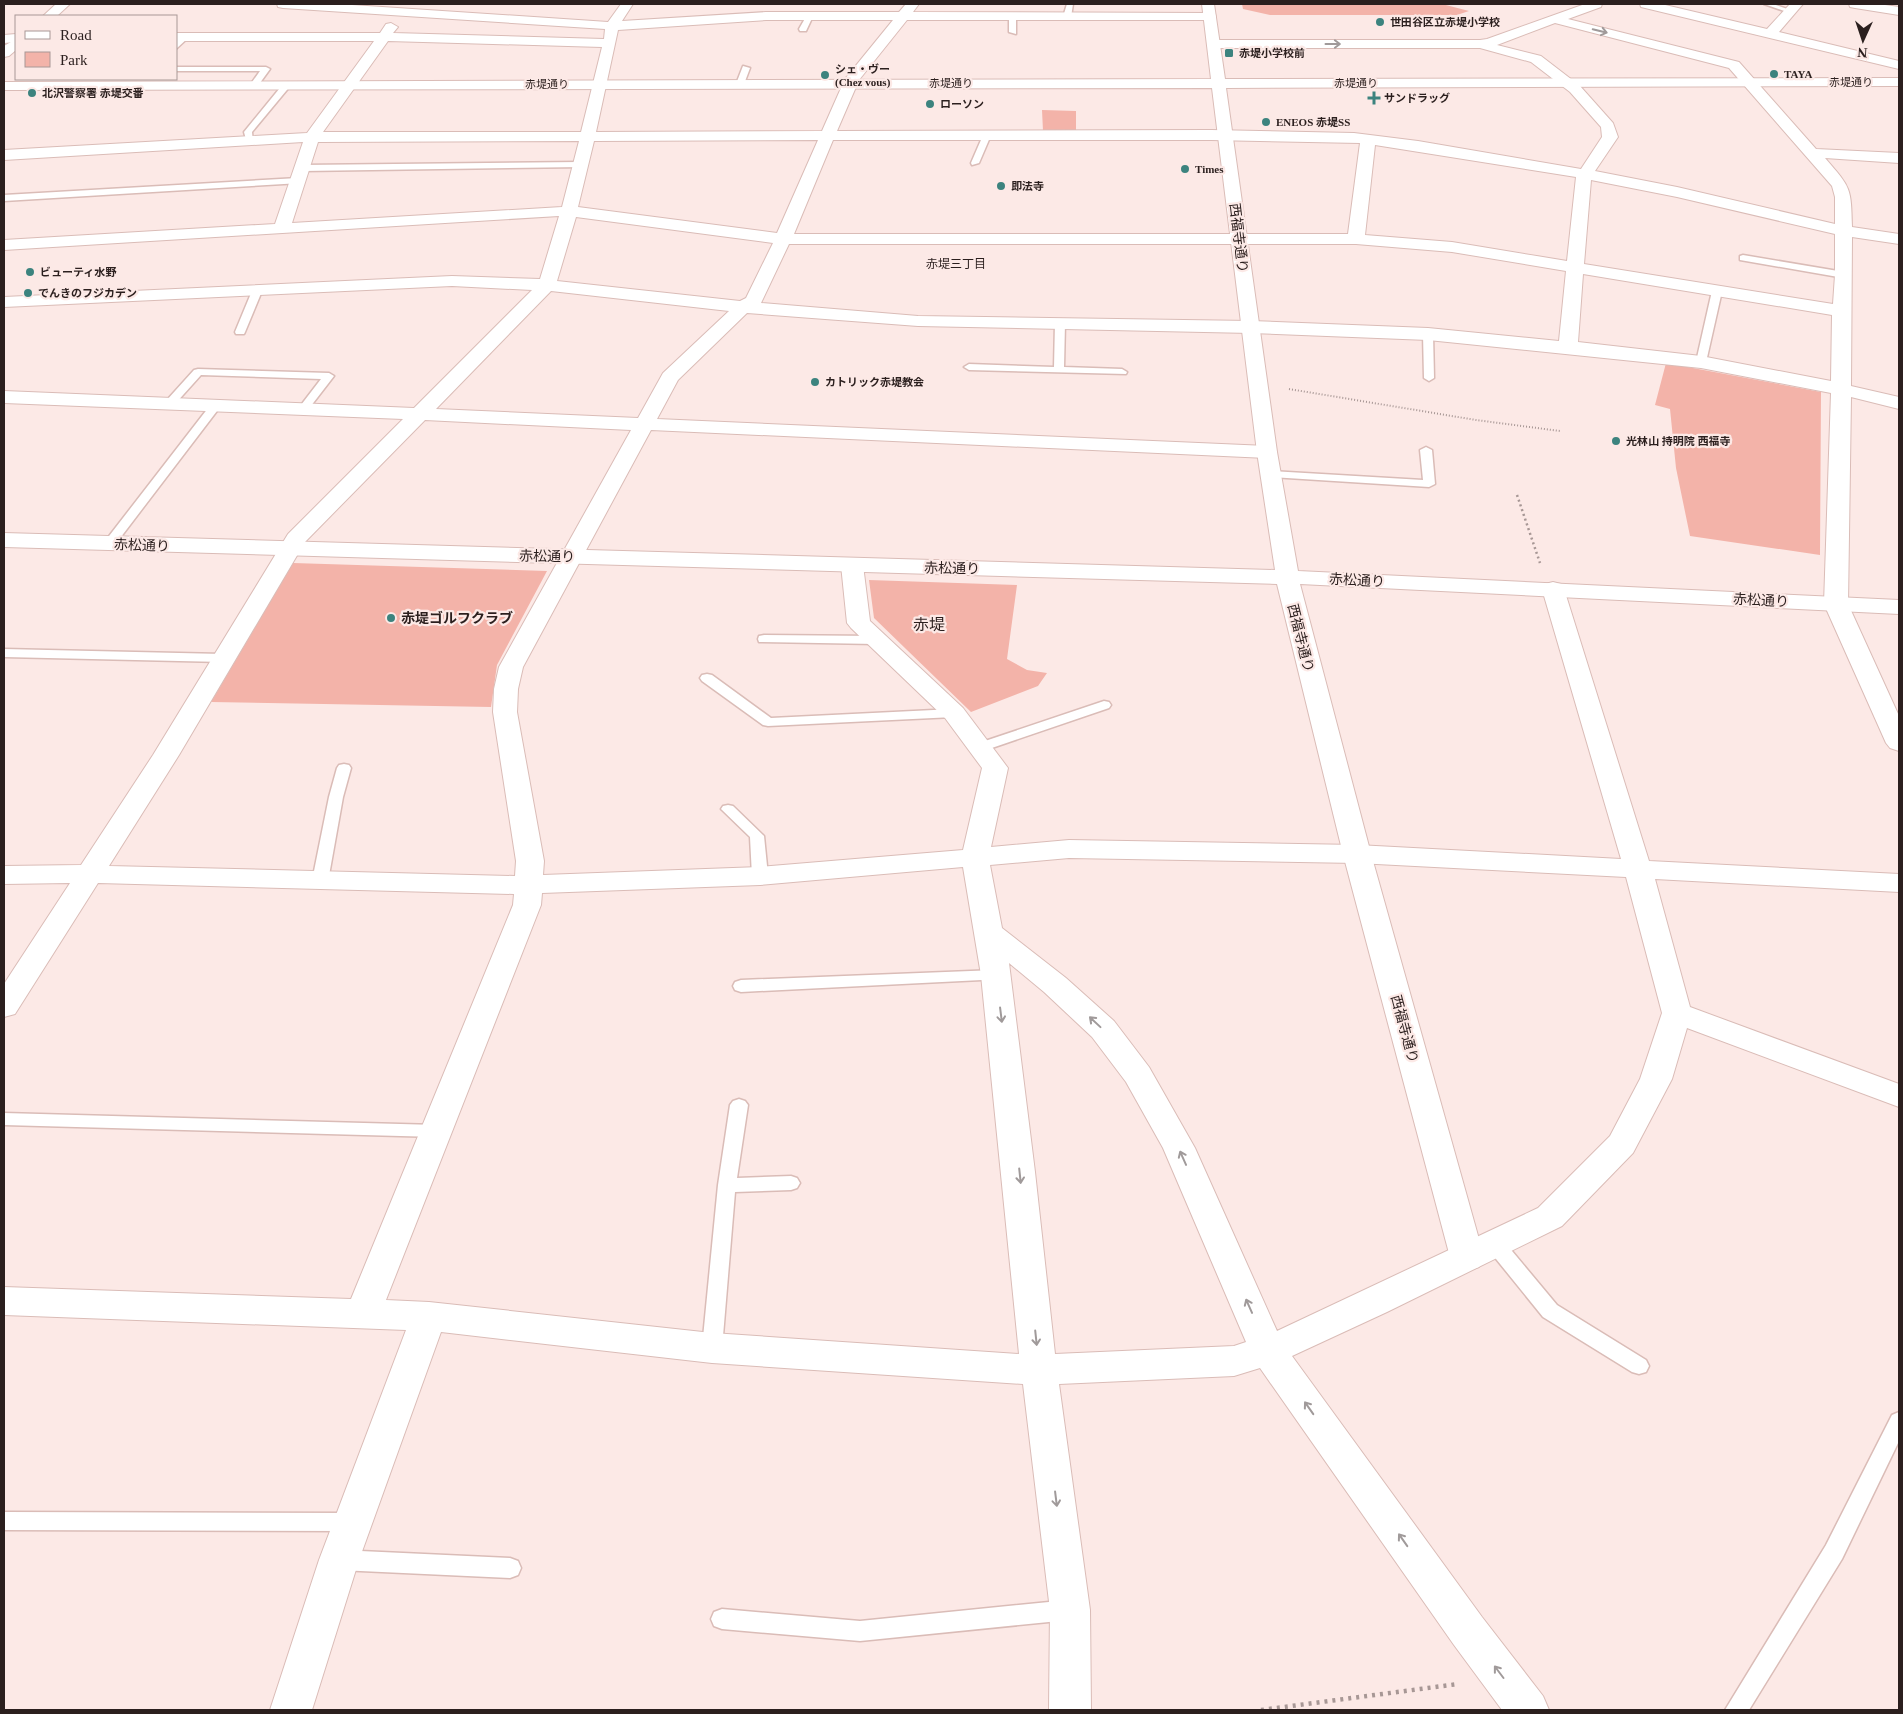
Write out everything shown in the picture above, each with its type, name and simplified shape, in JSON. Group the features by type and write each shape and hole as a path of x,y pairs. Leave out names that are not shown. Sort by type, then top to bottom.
{"street":[{"path":"50,15 64,4"},
{"path":"283,4 406,7 611,35"},
{"path":"4,1008 166,755 296,539 421,415 547,285 569,211 611,35 627,4"},
{"path":"1214,44 1480,44 1489,43 1596,4"},
{"path":"1646,4 1899,65"},
{"path":"1855,4 1899,11"},
{"path":"282,228 312,137 382,37 406,7"},
{"path":"1770,34 1793,7"},
{"path":"179,40 611,35 766,16 809,16 908,10 1012,17 1068,10 1209,10"},
{"path":"363,1314 527,905 530,861 505,712 506,689 511,667 670,377 743,307 753,301 783,239 826,136 851,83 856,74 908,10"},
{"name":"西福寺通り","path":"1209,10 1269,463 1291,600 1357,854 1481,1250"},
{"path":"1553,19 1734,65 1840,185 1843,197 1844,275 1836,604 1899,743"},
{"path":"4,53 15,44"},
{"path":"1480,44 1536,59 1566,82 1608,126 1610,137 1602,152 1584,174 1568,347"},
{"name":"赤堤通り","path":"4,86 79,82 287,85 1899,82"},
{"path":"4,155 312,137 1226,135 1368,140 1418,146 1584,174 1677,192 1844,231 1899,239"},
{"path":"1356,239 1368,140"},
{"path":"1812,153 1899,158"},
{"path":"4,245 569,211 783,239 1356,239 1452,247 1842,311"},
{"path":"4,302 452,281 547,285 743,307 918,320 1428,334 1701,362 1842,389 1899,403"},
{"path":"4,397 645,424 1269,463"},
{"name":"赤松通り","path":"4,540 289,550 1287,576 1547,578 1836,604 1899,607"},
{"path":"852,565 859,623 954,713 995,768 975,856 996,975 1019,1172 1039,1370 1070,1610 1070,1710"},
{"path":"4,1301 429,1316 712,1348 1039,1370 1234,1361 1268,1351 1375,1302 1550,1217 1622,1144 1656,1079 1677,1013 1638,869 1547,578"},
{"path":"4,875 90,874 320,881 529,884 760,876 1069,849 1357,854 1899,883"},
{"path":"989,932 1054,984 1103,1029 1138,1075 1179,1148 1268,1351 1468,1631 1528,1710"},
{"path":"1677,1013 1899,1096"},
{"path":"291,1710 352,1522 429,1316"}],"lane":[{"path":"1767,4 1793,7"},
{"path":"803,29 809,16"},
{"path":"1012,17 1013,32"},
{"path":"740,84 746,68"},
{"path":"178,69 266,69 254,85"},
{"path":"250,141 248,132 287,85"},
{"path":"976,163 987,135"},
{"path":"4,198 300,175 580,165"},
{"path":"1743,258 1844,275"},
{"path":"240,332 257,291"},
{"path":"1701,362 1717,291"},
{"path":"1059,370 1060,323"},
{"path":"1428,334 1429,378"},
{"path":"969,367 1122,372"},
{"path":"170,403 198,372 329,376 304,409"},
{"path":"110,544 216,405"},
{"path":"1269,463 1429,484 1426,450"},
{"path":"764,639 876,640"},
{"path":"4,653 224,658"},
{"path":"707,678 768,722 954,713"},
{"path":"981,747 1104,705"},
{"path":"320,881 336,797 344,768"},
{"path":"728,809 757,836 760,876"},
{"path":"740,986 996,975"},
{"path":"712,1348 727,1185 739,1106"},
{"path":"4,1119 437,1130"},
{"path":"727,1185 792,1183"},
{"path":"1481,1250 1550,1311 1639,1366"},
{"path":"1736,1710 1834,1552 1899,1420"},
{"path":"4,1521 352,1522"},
{"path":"339,1560 510,1568"},
{"path":"722,1620 860,1632 1070,1610"}],"path":[{"path":"1285,389 1560,432"},
{"path":"1517,495 1547,578"},
{"path":"1261,1710 1503,1677"}],"green space":[{"path":"1242,4 1442,4 1469,11 1457,15 1270,15 1243,9"},
{"path":"1042,110 1076,111 1076,132 1043,131"},
{"path":"1666,363 1821,392 1820,555 1690,536 1676,468 1670,409 1655,405"},
{"name":"赤堤ゴルフクラブ","path":"293,563 547,571 497,665 491,707 211,702"},
{"path":"869,580 1017,585 1007,659 1027,670 1047,673 1038,686 971,712 874,618"}],"place":[{"name":"世田谷区立赤堤小学校","path":"1380,22"},
{"name":"赤堤小学校前","path":"1229,53"},
{"name":"TAYA","path":"1774,74"},
{"name":"シェ・ヴー (Chez vous)","path":"825,75"},
{"name":"北沢警察署 赤堤交番","path":"32,93"},
{"name":"サンドラッグ","path":"1374,98"},
{"name":"ローソン","path":"930,104"},
{"name":"ENEOS 赤堤SS","path":"1266,122"},
{"name":"Times","path":"1185,169"},
{"name":"即法寺","path":"1001,186"},
{"name":"ビューティ水野","path":"30,272"},
{"name":"でんきのフジカデン","path":"28,293"},
{"name":"カトリック赤堤教会","path":"815,382"},
{"name":"光林山 持明院 西福寺","path":"1616,441"},
{"name":"赤堤ゴルフクラブ","path":"391,618"}],"district":[{"name":"赤堤三丁目","path":"956,264"},
{"name":"赤堤","path":"929,624"}]}
